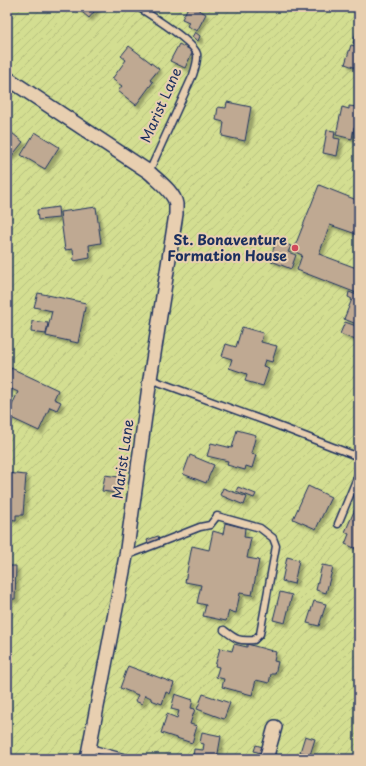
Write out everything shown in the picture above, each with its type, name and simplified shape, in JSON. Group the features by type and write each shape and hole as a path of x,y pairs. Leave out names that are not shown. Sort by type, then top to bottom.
{"street":[{"name":"Marist Lane","path":"7,78 148,172 164,186 174,198 176,204 176,214 150,380 126,556 88,753"},
{"path":"266,759 275,727"}],"lane":[{"name":"Marist Lane","path":"138,7 182,37 193,46 196,54 193,76 148,172"},
{"path":"150,380 359,457"},
{"path":"338,524 359,474"},
{"path":"126,556 200,527 210,525 216,516 260,528 273,538 276,546 260,634 254,640 236,640 224,630"},
{"path":"88,753 130,759"}],"green space":[{"path":"7,7 359,7 359,759 7,759"}],"building":[{"path":"76,7 98,7 89,18"},
{"path":"188,7 193,7 206,14 197,31 187,26 189,22 182,19"},
{"path":"359,23 359,45 353,43"},
{"path":"195,32 200,36 198,41 192,37"},
{"path":"179,44 193,51 185,68 170,61"},
{"path":"351,45 359,47 359,69 345,64"},
{"path":"129,46 159,69 150,80 153,82 136,105 118,91 122,86 112,79 126,60 121,56"},
{"path":"227,102 251,107 245,141 222,136 224,122 216,120 218,107 226,108"},
{"path":"358,103 359,124 357,128 354,127 352,139 336,135 342,107 349,109 349,106 357,107"},
{"path":"7,129 23,142 11,157 8,155 7,156"},
{"path":"327,130 335,131 334,138 340,139 337,156 323,153"},
{"path":"35,132 59,147 45,169 21,155"},
{"path":"319,185 359,201 359,235 330,225 319,254 359,269 359,294 297,270 302,255 293,251"},
{"path":"58,207 59,218 38,220 37,210"},
{"path":"96,207 101,243 89,245 90,258 74,261 73,249 65,250 60,212"},
{"path":"277,240 291,246 288,252 296,255 291,269 269,260"},
{"path":"349,292 359,296 359,325 344,319 352,299 348,297"},
{"path":"38,293 86,303 78,343 46,336 52,311 34,307"},
{"path":"32,321 48,323 46,334 31,332"},
{"path":"345,322 359,327 358,341 340,334"},
{"path":"242,327 263,333 261,342 277,346 272,362 265,360 263,366 269,368 263,386 245,381 247,374 229,368 232,359 222,356 226,344 236,347"},
{"path":"11,368 58,390 54,399 61,402 57,410 50,407 39,431 7,416 18,392 7,387 7,378"},
{"path":"7,401 11,403 8,414 7,414"},
{"path":"237,430 256,435 251,454 256,455 252,468 246,466 245,470 227,465 228,461 207,456 211,443 232,448"},
{"path":"190,455 214,465 206,483 183,474"},
{"path":"7,473 26,475 23,515 16,515 16,520 7,519"},
{"path":"105,475 119,477 116,493 102,491"},
{"path":"308,486 331,497 316,529 293,519"},
{"path":"238,487 256,494 254,498 236,491"},
{"path":"223,488 247,497 244,505 220,495"},
{"path":"355,509 359,510 359,550 345,544 349,534 345,532"},
{"path":"225,523 245,528 244,537 251,538 247,558 259,560 252,595 240,593 236,613 229,611 226,621 203,616 206,605 197,603 201,585 185,582 192,546 209,550 213,531 223,534"},
{"path":"158,536 160,542 149,546 147,540"},
{"path":"287,557 299,560 294,584 282,581"},
{"path":"322,565 333,567 326,593 316,590"},
{"path":"7,566 16,566 15,599 9,599 9,612 7,612"},
{"path":"280,592 292,595 285,623 273,620"},
{"path":"314,601 326,604 319,626 307,623"},
{"path":"234,644 247,647 247,644 276,652 274,661 278,662 275,674 271,674 269,683 256,680 252,695 222,687 224,679 216,677 219,667 215,666 220,648 232,651"},
{"path":"128,666 174,683 170,694 166,692 162,704 151,700 151,698 145,695 142,704 135,701 138,695 120,688"},
{"path":"175,694 193,700 191,708 195,709 190,724 197,726 192,743 161,733 167,714 177,718 179,711 171,709"},
{"path":"203,694 230,703 224,719 197,709"},
{"path":"202,732 221,736 217,759 199,759 200,758 193,757 194,749 203,750 204,744 200,743"},
{"path":"305,736 315,739 310,755 300,752"},
{"path":"256,745 266,748 264,754 254,751"}],"place":[{"name":"St. Bonaventure Formation House","path":"295,248"}]}
